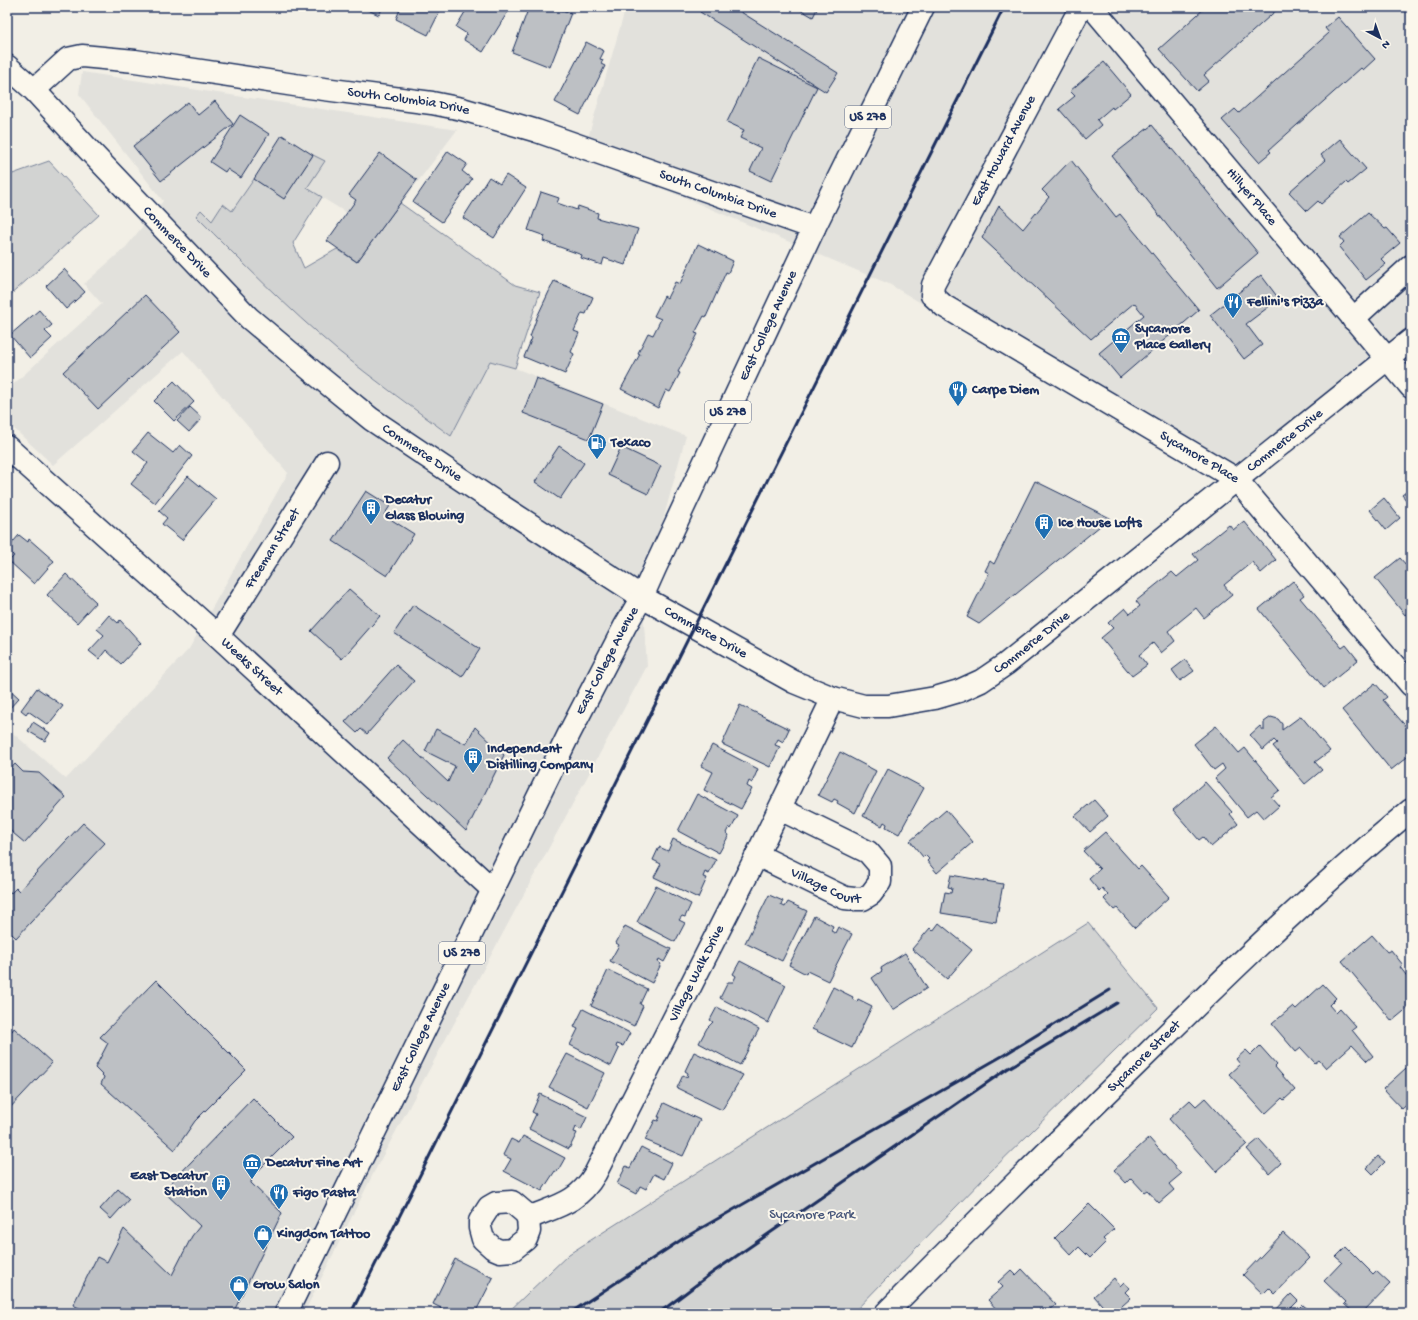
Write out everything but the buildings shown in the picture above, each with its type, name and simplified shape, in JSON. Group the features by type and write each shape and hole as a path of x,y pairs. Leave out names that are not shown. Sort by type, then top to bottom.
{"street":[{"name":"East College Avenue","path":"286,1313 569,734 642,597 654,568 814,228 922,7"},
{"name":"East Howard Avenue","path":"932,295 933,285 1080,7"},
{"name":"Hillyer Place","path":"1092,7 1411,387"},
{"name":"South Columbia Drive","path":"34,90 68,59 82,56 135,61 301,86 432,102 462,109 537,131 814,228"},
{"path":"7,66 34,90"},
{"name":"Commerce Drive","path":"34,90 249,318 378,424 642,597 794,682 833,698 864,706 888,706 934,698 959,691 981,681 1006,664 1411,340"},
{"path":"1353,319 1411,266"},
{"name":"Sycamore Place","path":"932,295 944,306 1236,479 1411,685"},
{"name":"Weeks Street","path":"7,447 218,636 493,890"},
{"name":"Freeman Street","path":"218,636 326,462"},
{"name":"Village Walk Drive","path":"528,1218 570,1202 588,1186 757,855 833,698"},
{"name":"Village Court","path":"757,855 845,898 863,899 871,894 880,882 880,866 868,852 780,809"},
{"name":"Sycamore Street","path":"886,1313 980,1216 1274,930 1366,847 1411,810"}],"shaded area":[{"path":"626,7 1411,7 1411,340 1236,479 1189,462 889,284 583,155"},
{"path":"82,72 457,130 357,262 327,241 347,213 306,188 325,161 212,221 196,216 336,349 391,393 451,436 490,361 515,368 686,436 642,597 647,666 374,1172 304,1313 7,1313 7,728 66,779 189,649 288,473 183,351 53,465 7,422 7,390 102,304 84,284 126,247 163,201 79,94"}],"green space":[{"path":"313,155 325,161 307,188 322,197 293,243 304,268 337,249 357,262 400,203 515,285 540,292 515,368 490,361 451,436 365,372 318,334 196,216 201,210 212,221 223,204 232,211 254,179 284,198"},
{"path":"49,161 99,215 7,298 7,176"},
{"name":"Sycamore Park","path":"1088,923 1158,1008 987,1175 853,1313 507,1313 569,1254"}],"railway":[{"path":"351,1313 1004,7"},
{"path":"570,1313 684,1238 1004,1055 1110,990"},
{"path":"659,1313 712,1273 1007,1069 1117,1003"}],"place":[{"name":"Fellini's Pizza","path":"1233,319"},
{"name":"Sycamore Place Gallery","path":"1121,354"},
{"name":"Carpe Diem","path":"958,407"},
{"name":"Texaco","path":"597,460"},
{"name":"Decatur Glass Blowing","path":"371,525"},
{"name":"Ice House Lofts","path":"1044,540"},
{"name":"Independent Distilling Company","path":"473,774"},
{"name":"Decatur Fine Art","path":"252,1180"},
{"name":"East Decatur Station","path":"221,1201"},
{"name":"Figo Pasta","path":"279,1210"},
{"name":"Kingdom Tattoo","path":"263,1251"},
{"name":"Grow Salon","path":"239,1302"}]}
